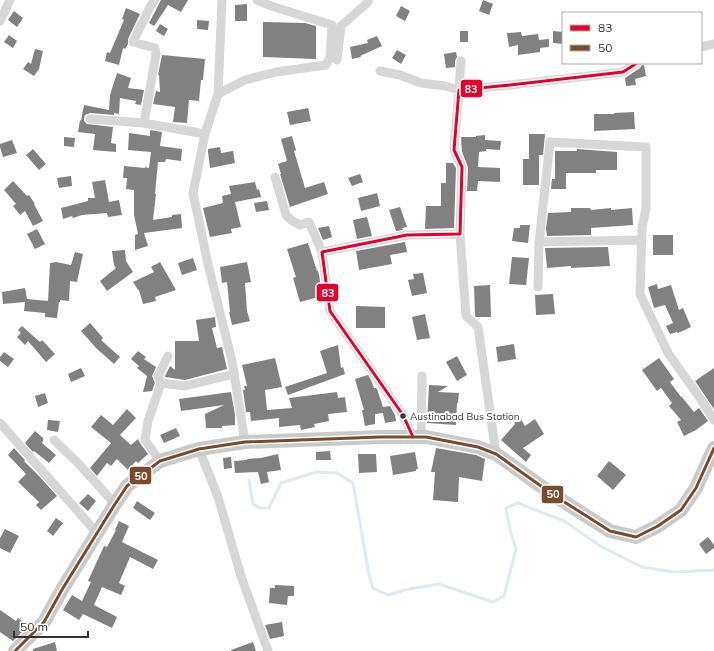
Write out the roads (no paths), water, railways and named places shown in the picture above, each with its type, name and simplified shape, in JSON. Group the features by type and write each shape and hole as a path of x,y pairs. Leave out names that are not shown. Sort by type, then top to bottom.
{"main road":[{"path":"15,651 44,622 63,588 127,486 160,461 199,449 245,442 372,437 426,437 478,447 496,454 555,496 610,531 636,537 658,526 681,510 696,488 714,448"}],"street":[{"path":"0,21 10,0"},
{"path":"144,123 156,54 155,48 133,42 151,5 155,0"},
{"path":"222,0 218,94 205,134 193,193 208,264 232,361 245,442"},
{"path":"218,94 245,80 276,72 326,65 330,57 332,26 257,0"},
{"path":"338,60 341,26 369,0"},
{"path":"702,47 714,44"},
{"path":"461,61 454,150 462,168 460,234 466,316 478,327 496,454"},
{"path":"380,71 400,75 421,83 444,86 459,90 623,72 635,64"},
{"path":"90,119 144,123 205,134"},
{"path":"538,287 539,242 550,142 646,147 646,208 642,228 640,294 668,353 702,400 714,420"},
{"path":"275,177 286,215 300,225 309,222 322,252 330,311 417,437"},
{"path":"322,252 407,235 460,234"},
{"path":"539,242 642,240"},
{"path":"160,461 145,440 148,421 161,383 158,376 168,356"},
{"path":"161,383 185,386 234,374"},
{"path":"417,437 422,376"},
{"path":"0,423 97,533"},
{"path":"54,440 77,462 115,504"},
{"path":"199,449 218,497 241,576 268,651"}],"waterway":[{"path":"249,480 253,504 260,508 269,508 281,483 317,472 337,473 353,483 369,575 373,588 388,595 409,589 439,584 493,602 504,596 516,549 510,530 506,508 518,503 564,521 602,547 642,567 674,572 714,570"}],"place":[{"name":"Austinabad Bus Station","path":"403,416"}]}
